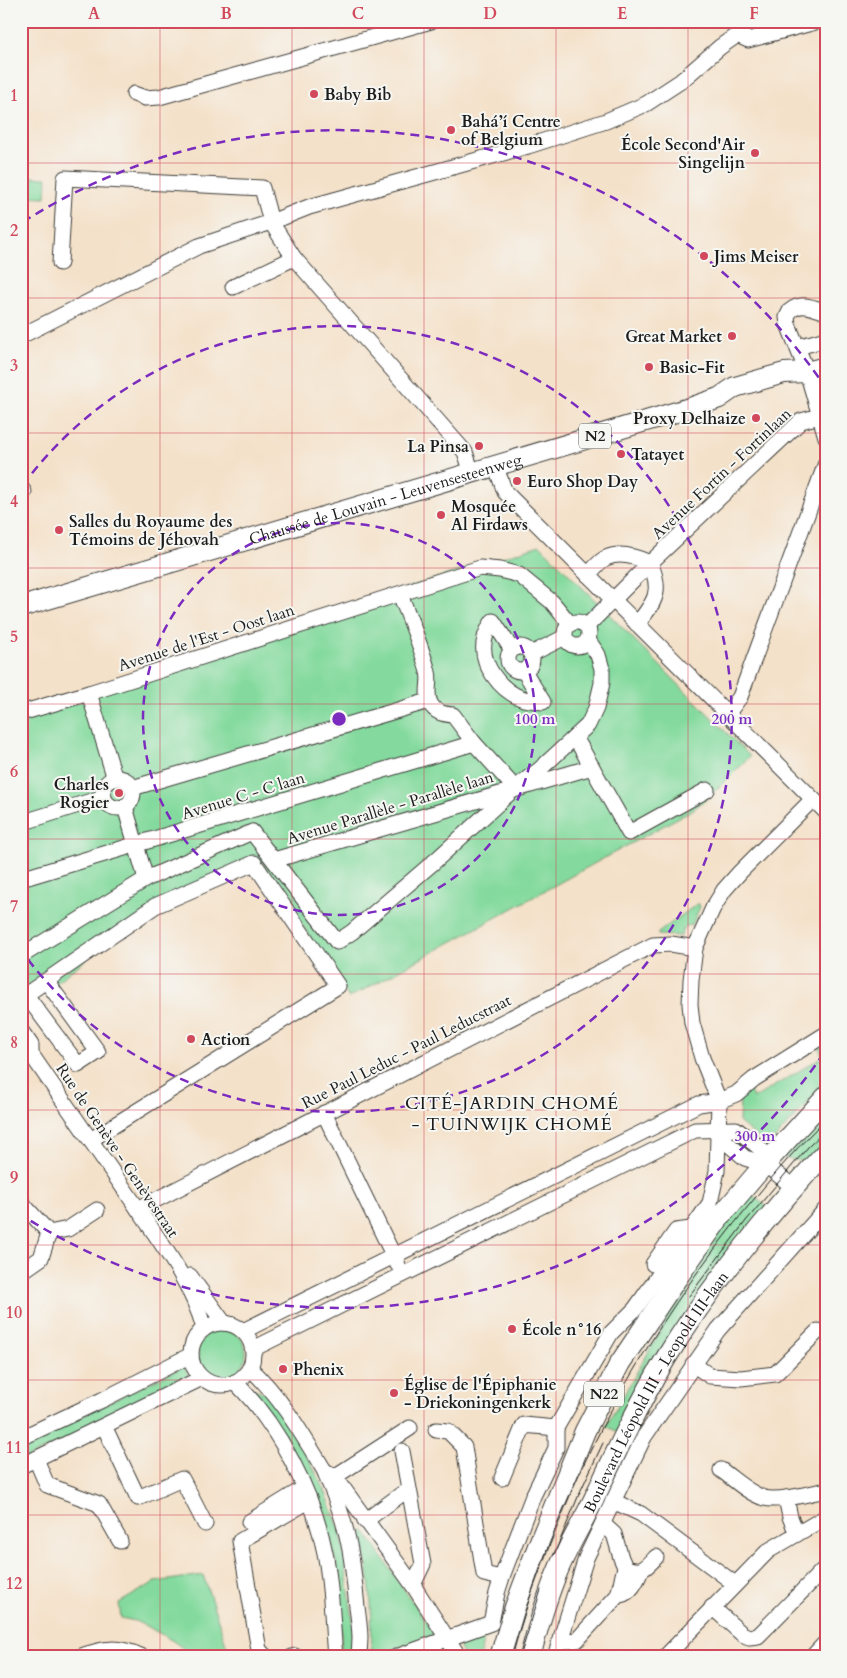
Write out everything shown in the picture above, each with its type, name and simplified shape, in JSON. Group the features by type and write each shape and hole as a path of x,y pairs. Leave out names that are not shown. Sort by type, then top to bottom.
{"main road":[{"name":"Chaussée de Louvain - Leuvensesteenweg","path":"21,608 719,398 739,396 788,384 816,370"},
{"name":"Boulevard Léopold III - Leopold III-laan","path":"500,1657 515,1607 541,1538 585,1431 620,1363 694,1252 720,1217 826,1097"},
{"name":"Boulevard Léopold III - Leopold III-laan","path":"530,1657 550,1592 564,1557 643,1400 667,1358 718,1282 793,1187 826,1152"}],"street":[{"path":"134,94 144,98 159,97 431,21"},
{"path":"21,336 199,246 310,207 528,146 606,121 646,104 681,82 745,25 748,40 819,21"},
{"path":"60,263 66,178 262,188 271,222 294,258 465,452 472,473"},
{"path":"233,287 294,258"},
{"path":"826,312 798,306 790,311 787,320 798,347 816,370 820,416 826,438"},
{"path":"798,347 826,339"},
{"name":"Avenue Fortin - Fortinlaan","path":"588,633 614,600 650,563 801,421 820,416"},
{"path":"728,713 740,697 826,464"},
{"path":"495,466 505,492 826,812"},
{"path":"21,488 24,492 21,493"},
{"name":"Avenue Fortin - Fortinlaan","path":"588,575 606,558 621,555 636,557 650,563 655,573 656,589 653,604 637,624"},
{"name":"Avenue de l'Est - Oost laan","path":"21,713 480,568 500,570 519,575 552,602 568,630"},
{"path":"400,594 429,675 429,701 437,712 453,715 474,744 515,788"},
{"path":"512,650 493,621 484,639 486,661 493,675 507,689 523,698 543,702 524,671"},
{"path":"21,956 146,879 252,832 337,942 352,932 435,861 588,725 601,693 602,669 598,655 581,622 573,622 568,630 531,654"},
{"path":"568,630 568,642 576,646 585,644 588,633"},
{"path":"522,647 531,654 532,664 524,671 516,671 509,666 508,657 512,650 522,647"},
{"path":"89,693 115,778"},
{"path":"132,788 429,701"},
{"path":"576,737 629,833 707,790"},
{"name":"Avenue C - C laan","path":"21,879 474,744"},
{"name":"Avenue Parallèle - Parallèle laan","path":"274,860 592,767"},
{"path":"115,778 125,780 132,788 132,799 120,808 111,806 104,798 103,789 106,784 115,778"},
{"path":"21,823 104,798"},
{"path":"396,1657 491,1623 496,1593 501,1578 533,1496 556,1448 556,1428 611,1333 635,1309 642,1296 710,1203 717,1171 719,1101 702,1058 692,1023 690,1004 695,948 713,908 724,890 813,799"},
{"path":"124,806 146,879"},
{"path":"46,982 98,1052 78,1065 24,997 155,906 254,863 338,986 92,1140"},
{"name":"Rue Paul Leduc - Paul Leducstraat","path":"138,1209 653,945 671,944 695,948"},
{"name":"Rue de Genève - Genèvestraat","path":"21,1031 31,1045 26,1052 92,1140 176,1265 196,1304 204,1328"},
{"path":"243,1330 699,1104 719,1101 736,1094 754,1080 826,1034"},
{"path":"324,1113 402,1275"},
{"path":"253,1349 684,1135 695,1130 718,1130"},
{"path":"718,1130 727,1143 745,1158 765,1164 793,1187"},
{"path":"21,1202 48,1234"},
{"name":"Boulevard Léopold III - Leopold III-laan","path":"555,1657 586,1558 644,1437 718,1330 826,1209"},
{"path":"48,1234 68,1229 97,1210"},
{"path":"21,1272 41,1258 48,1234"},
{"name":"Rue de Genève - Genèvestraat","path":"176,1265 191,1277 224,1323"},
{"path":"224,1323 234,1325 243,1330 250,1339 253,1359 250,1368 242,1378 235,1382 218,1385 202,1378 194,1368 191,1355 195,1338 204,1328 213,1324 224,1323"},
{"path":"693,1364 710,1376 741,1378 775,1374 818,1331"},
{"path":"21,1438 191,1355"},
{"path":"250,1368 282,1405 329,1476 413,1585 459,1657"},
{"path":"21,1466 202,1378"},
{"path":"235,1382 252,1399 281,1442 307,1495 325,1553 335,1657"},
{"path":"502,1478 524,1425 556,1428"},
{"path":"104,1426 138,1498 182,1479 205,1524"},
{"path":"329,1476 410,1428"},
{"path":"436,1430 448,1431 464,1447 484,1574 501,1578"},
{"path":"402,1451 423,1564 413,1585"},
{"path":"36,1459 47,1485 99,1504 120,1541"},
{"path":"721,1470 749,1491 766,1498 786,1498 822,1491 826,1492"},
{"path":"329,1476 344,1523 352,1559 360,1645 358,1657"},
{"path":"365,1521 403,1493"},
{"path":"249,1522 307,1495"},
{"path":"266,1657 259,1650 240,1541 307,1495"},
{"path":"786,1498 790,1517 797,1534"},
{"path":"614,1501 641,1514 735,1584"},
{"path":"665,1657 768,1551 825,1519"},
{"path":"560,1639 568,1642 577,1640 618,1595 625,1567 614,1534 603,1524"},
{"path":"625,1567 641,1570 648,1566 656,1557"},
{"path":"712,1607 742,1634 749,1637 758,1636 826,1567"},
{"path":"618,1595 624,1595 630,1590 641,1570"},
{"path":"812,1657 826,1642"},
{"path":"79,1657 94,1651 113,1648 132,1652 143,1657"}],"green space":[{"path":"21,168 24,168 24,171 32,177 47,178 46,197 21,196"},
{"path":"540,545 750,756 707,799 692,810 349,998 262,862 134,923 26,1005 21,999 21,708 201,654"},
{"path":"697,904 700,907 692,925 684,928 681,936 658,935 658,933"},
{"path":"821,1044 824,1047 826,1046 826,1083 770,1144 766,1145 739,1122 740,1099 749,1088 753,1099 822,1057 819,1045"},
{"path":"826,1109 826,1141 817,1153 801,1161 781,1157"},
{"path":"749,1192 767,1207 618,1432 606,1426 665,1323 657,1318"},
{"path":"217,1329 227,1329 236,1333 242,1339 246,1353 242,1367 236,1373 227,1377 217,1377 208,1373 202,1367 198,1358 198,1348 202,1339 208,1333"},
{"path":"184,1366 191,1380 21,1461 21,1445"},
{"path":"248,1387 266,1393 295,1434 324,1488 341,1533 354,1628 353,1657 341,1657 341,1609 335,1557 328,1529 311,1487"},
{"path":"364,1530 434,1634 375,1657 371,1657 370,1594 367,1563 360,1533"},
{"path":"203,1575 229,1653 222,1657 195,1657 173,1641 150,1628 135,1621 121,1618 119,1603 155,1582"},
{"path":"487,1629 479,1657 464,1657 457,1641"}],"tram line":[{"path":"512,1657 531,1595 553,1534 579,1473 641,1358 677,1302 715,1249 780,1168 826,1119"},
{"path":"689,1296 746,1221 808,1147 826,1130"},
{"path":"554,1555 603,1443"},
{"path":"520,1657 541,1590"}],"place":[{"name":"Baby Bib","path":"314,94"},
{"name":"Bahá’í Centre of Belgium","path":"451,130"},
{"name":"École Second'Air Singelijn","path":"755,153"},
{"name":"Jims Meiser","path":"704,256"},
{"name":"Great Market","path":"732,336"},
{"name":"Basic-Fit","path":"649,367"},
{"name":"Proxy Delhaize","path":"756,418"},
{"name":"La Pinsa","path":"479,446"},
{"name":"Tatayet","path":"621,454"},
{"name":"Euro Shop Day","path":"517,481"},
{"name":"Mosquée Al Firdaws","path":"441,515"},
{"name":"Salles du Royaume des Témoins de Jéhovah","path":"59,530"},
{"name":"Charles Rogier","path":"119,793"},
{"name":"Action","path":"191,1039"},
{"name":"École n°16","path":"512,1329"},
{"name":"Phenix","path":"283,1369"},
{"name":"Église de l'Épiphanie - Driekoningenkerk","path":"394,1393"}],"district":[{"name":"CITÉ-JARDIN CHOMÉ - TUINWIJK CHOMÉ","path":"512,1113"}]}
